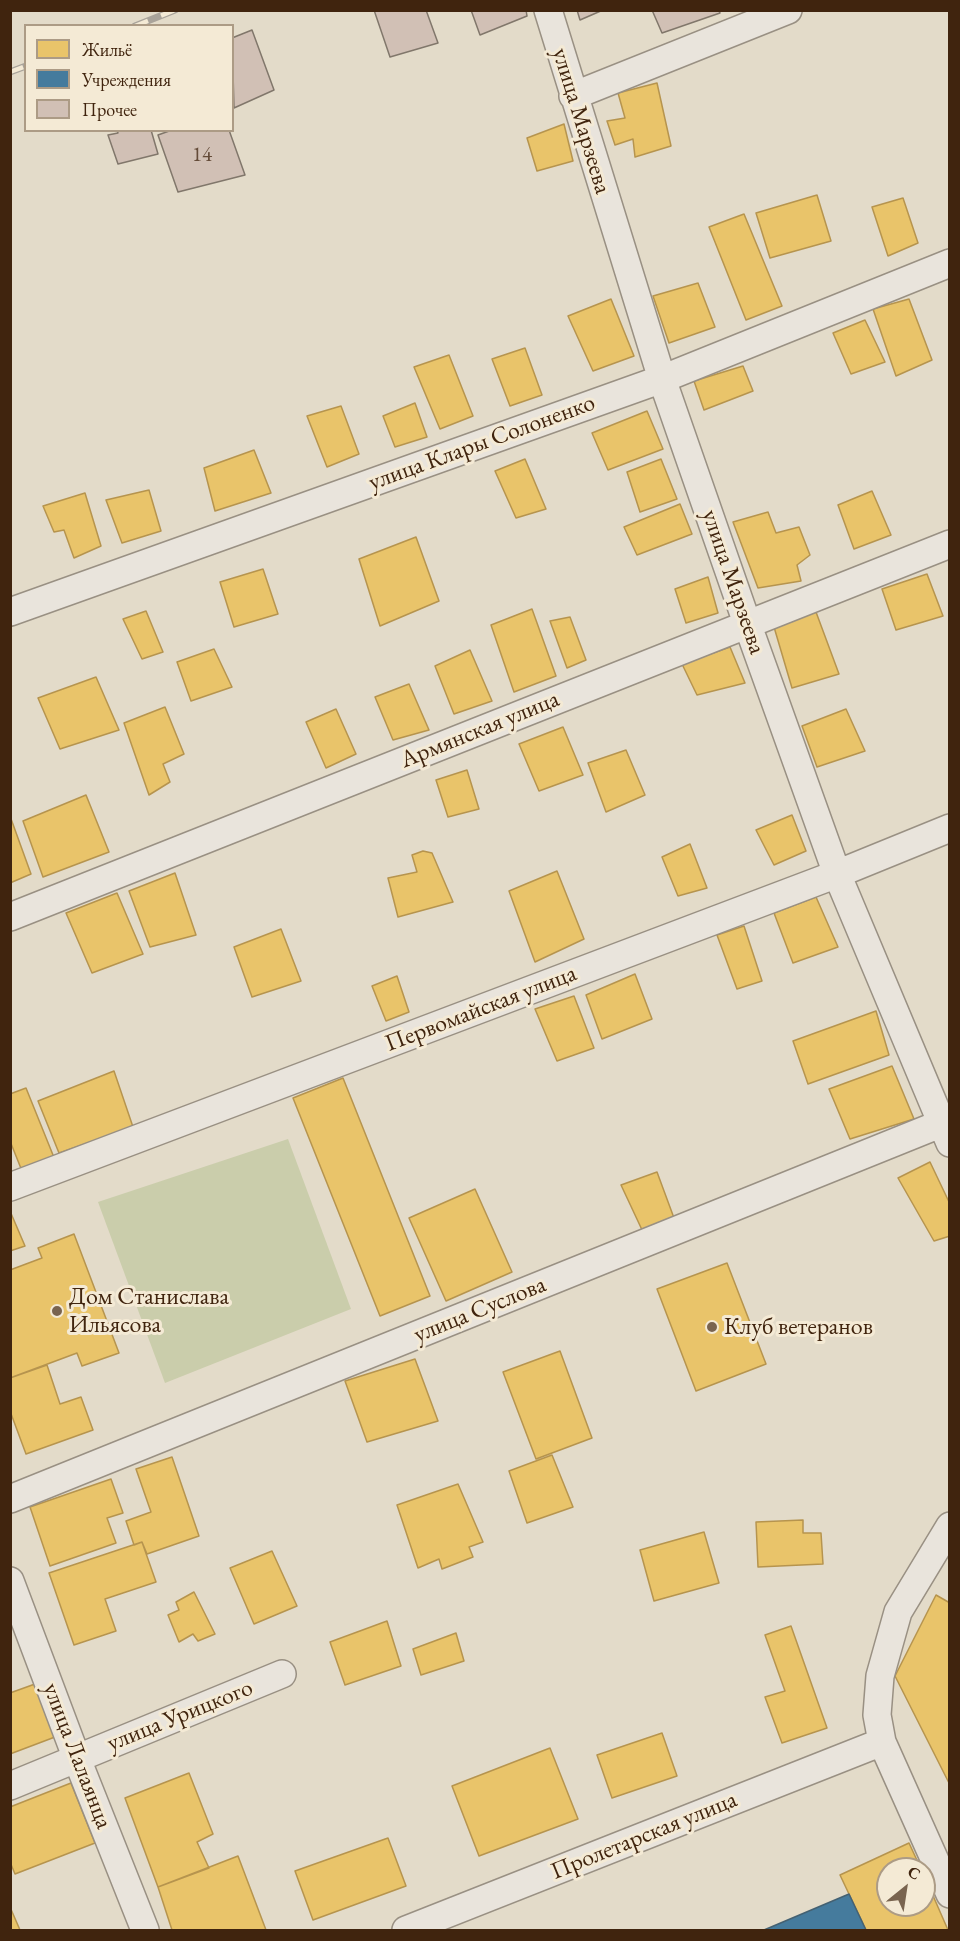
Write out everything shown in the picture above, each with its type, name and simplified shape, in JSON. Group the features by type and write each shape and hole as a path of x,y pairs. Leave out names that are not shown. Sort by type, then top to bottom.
{"street":[{"name":"улица Марзеева","path":"548,10 662,379 747,623 837,874 947,1129"},
{"path":"573,96 788,10"},
{"name":"улица Клары Солоненко","path":"10,612 662,379 950,263"},
{"name":"Армянская улица","path":"10,917 950,544"},
{"name":"Первомайская улица","path":"10,1187 837,874 950,828"},
{"name":"улица Суслова","path":"10,1500 947,1129"},
{"path":"950,1526 898,1612 880,1676 877,1715 882,1742 950,1894"},
{"name":"улица Лалаянца","path":"10,1581 145,1930"},
{"name":"улица Урицкого","path":"10,1786 282,1674"},
{"name":"Пролетарская улица","path":"406,1930 882,1742"}],"green space":[{"path":"288,1139 351,1309 165,1383 98,1202"}],"building: Жильё":[{"path":"657,83 671,146 635,157 633,139 615,145 607,121 625,118 618,93"},
{"path":"564,124 573,161 537,171 527,138"},
{"path":"817,195 831,241 770,258 756,213"},
{"path":"903,198 918,243 888,256 872,207"},
{"path":"744,214 782,306 746,320 709,227"},
{"path":"698,283 715,327 669,343 653,296"},
{"path":"611,299 634,356 593,371 568,316"},
{"path":"909,299 932,360 896,376 873,309"},
{"path":"865,320 885,362 851,374 833,333"},
{"path":"525,348 542,395 510,406 492,359"},
{"path":"449,355 473,416 440,429 414,367"},
{"path":"743,366 753,391 704,410 694,381"},
{"path":"415,403 427,437 395,447 383,416"},
{"path":"341,406 359,454 327,467 307,416"},
{"path":"647,411 663,449 608,470 592,433"},
{"path":"254,450 271,493 215,511 204,468"},
{"path":"525,459 546,509 516,518 495,471"},
{"path":"661,459 677,499 640,512 627,472"},
{"path":"149,490 161,531 122,543 106,500"},
{"path":"872,491 891,535 854,549 838,505"},
{"path":"85,493 101,546 74,558 64,530 54,532 43,506"},
{"path":"680,504 692,534 637,555 624,527"},
{"path":"768,512 776,533 799,527 810,555 797,565 801,581 758,588 733,522"},
{"path":"416,537 439,601 380,626 359,559"},
{"path":"263,569 278,614 234,627 220,582"},
{"path":"927,574 943,616 896,630 882,589"},
{"path":"708,577 718,613 686,623 675,589"},
{"path":"532,609 556,676 514,692 491,625"},
{"path":"146,611 163,652 142,659 123,619"},
{"path":"816,612 839,674 792,688 774,627"},
{"path":"570,617 586,660 567,668 550,621"},
{"path":"730,647 745,683 697,695 682,664"},
{"path":"214,649 232,687 191,701 177,662"},
{"path":"470,650 492,701 454,714 435,666"},
{"path":"96,677 119,730 60,749 38,698"},
{"path":"409,684 429,730 393,740 375,697"},
{"path":"165,707 184,754 163,764 170,782 149,795 124,723"},
{"path":"336,709 356,754 326,768 306,722"},
{"path":"846,709 865,751 817,767 802,726"},
{"path":"563,727 583,775 539,791 519,744"},
{"path":"626,750 645,795 606,812 588,763"},
{"path":"467,770 479,809 448,817 436,780"},
{"path":"86,795 109,852 43,877 23,821"},
{"path":"792,815 806,851 774,865 756,830"},
{"path":"10,816 31,874 10,883"},
{"path":"690,844 707,888 678,896 662,857"},
{"path":"423,851 432,853 453,902 398,917 388,878 417,872 412,855"},
{"path":"557,871 584,939 535,962 509,891"},
{"path":"175,873 196,935 150,947 129,891"},
{"path":"117,893 143,954 92,973 66,913"},
{"path":"816,897 838,947 793,963 774,913"},
{"path":"744,926 762,981 737,989 717,935"},
{"path":"281,929 301,981 252,997 234,947"},
{"path":"635,974 652,1019 602,1039 586,995"},
{"path":"397,976 409,1012 386,1021 372,986"},
{"path":"574,996 594,1048 557,1061 535,1009"},
{"path":"876,1011 889,1055 808,1084 793,1041"},
{"path":"892,1066 914,1119 850,1139 829,1089"},
{"path":"114,1071 133,1127 59,1153 38,1101"},
{"path":"343,1078 430,1296 380,1316 293,1098"},
{"path":"26,1088 55,1160 22,1171 10,1141 10,1094"},
{"path":"930,1162 950,1204 950,1236 934,1241 898,1178"},
{"path":"657,1172 674,1218 643,1232 621,1185"},
{"path":"475,1189 512,1272 446,1301 409,1218"},
{"path":"10,1211 25,1246 10,1251"},
{"name":"Дом Станислава Ильясова","path":"74,1234 119,1353 82,1366 77,1353 10,1378 10,1270 42,1258 38,1248"},
{"name":"Клуб ветеранов","path":"727,1263 766,1364 696,1391 657,1289"},
{"path":"560,1351 592,1438 536,1459 503,1372"},
{"path":"415,1359 438,1421 367,1442 345,1381"},
{"path":"47,1365 60,1404 81,1397 93,1430 26,1454 10,1411 10,1378"},
{"path":"552,1455 573,1507 527,1523 509,1471"},
{"path":"172,1457 199,1536 147,1554 142,1542 134,1545 126,1521 151,1512 136,1469"},
{"path":"111,1479 123,1513 107,1518 116,1543 50,1566 30,1507"},
{"path":"458,1484 483,1542 469,1547 473,1557 442,1569 439,1559 418,1568 397,1505"},
{"path":"803,1520 803,1533 821,1533 823,1564 758,1567 756,1522"},
{"path":"704,1532 719,1583 654,1601 640,1550"},
{"path":"142,1542 156,1582 105,1599 116,1631 74,1645 49,1573"},
{"path":"272,1551 297,1606 254,1624 230,1568"},
{"path":"194,1592 215,1634 198,1641 193,1634 179,1642 168,1615 179,1610 176,1602"},
{"path":"936,1595 950,1603 950,1785 895,1676"},
{"path":"387,1621 401,1666 345,1685 330,1642"},
{"path":"791,1626 827,1728 782,1743 765,1697 785,1691 765,1635"},
{"path":"456,1633 464,1661 421,1675 413,1649"},
{"path":"35,1684 55,1737 10,1754 10,1693"},
{"path":"662,1733 677,1776 612,1798 597,1755"},
{"path":"550,1748 578,1819 479,1856 452,1786"},
{"path":"189,1773 213,1834 197,1842 209,1868 158,1887 125,1798"},
{"path":"71,1783 95,1843 15,1874 10,1862 10,1807"},
{"path":"388,1838 406,1886 313,1920 295,1871"},
{"path":"909,1843 915,1857 879,1857"},
{"path":"238,1856 266,1930 172,1930 158,1887"},
{"path":"876,1858 876,1917 936,1917 936,1902 948,1930 866,1930 840,1875"},
{"path":"10,1907 20,1930 10,1930"}],"building: Учреждения":[{"path":"849,1894 866,1930 764,1930"}],"building: Прочее":[{"path":"374,10 426,10 438,43 390,57"},
{"path":"471,10 526,10 527,16 480,35"},
{"path":"577,10 603,10 580,20"},
{"path":"652,10 719,10 720,13 662,33"},
{"path":"252,30 274,90 234,108 234,37"},
{"path":"152,132 158,154 118,164 108,135"},
{"path":"166,132 230,132 245,175 178,192 158,135"}],"railway":[{"path":"140,24 175,10"},
{"path":"10,72 24,67"}],"place":[{"name":"Дом Станислава Ильясова","path":"57,1311"},
{"name":"Клуб ветеранов","path":"712,1327"}]}
